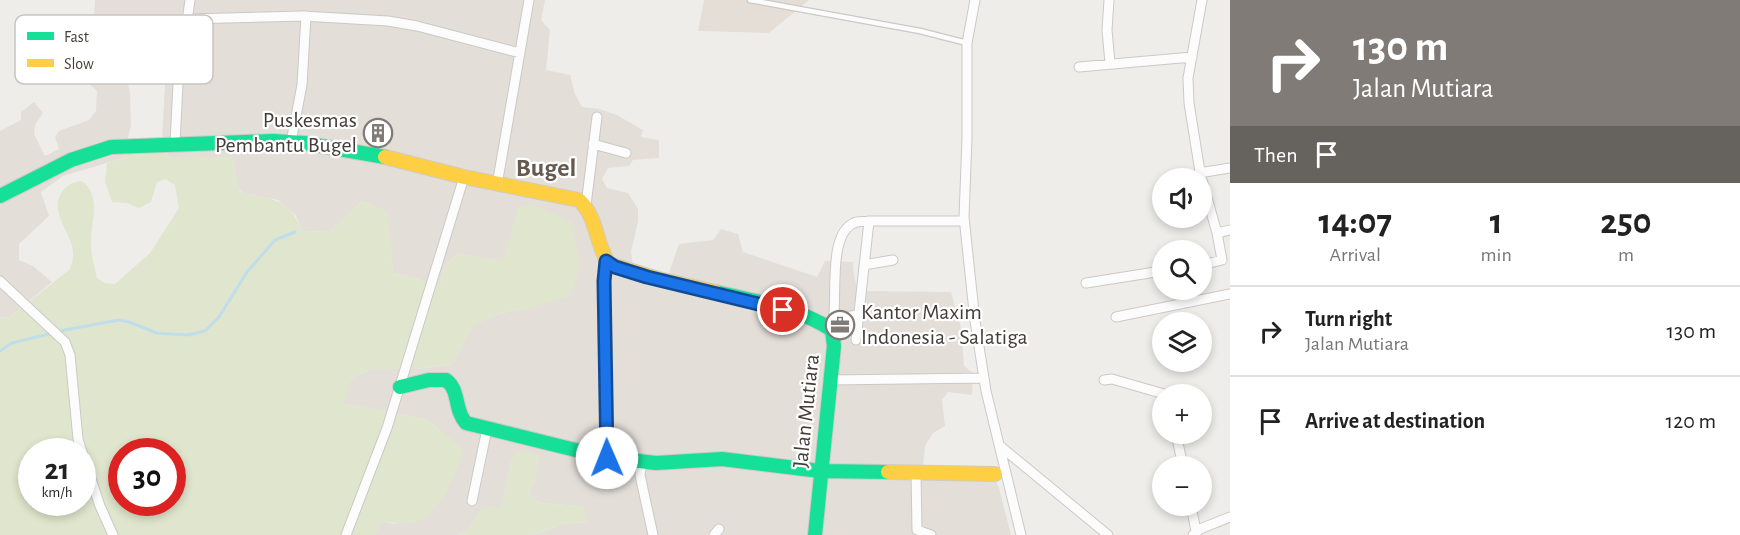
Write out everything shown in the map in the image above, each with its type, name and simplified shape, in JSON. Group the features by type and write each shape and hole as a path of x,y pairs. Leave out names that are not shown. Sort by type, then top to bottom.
{"street":[{"path":"188,15 190,0"},
{"path":"497,184 529,0"},
{"path":"975,0 967,43 964,221 984,378 1021,535"},
{"path":"1109,0 1107,30 1110,63"},
{"path":"1200,168 1189,103 1188,78 1202,0"},
{"path":"291,142 302,85 306,16"},
{"path":"213,18 306,16 388,21 417,26 520,53"},
{"path":"1079,67 1192,57"},
{"path":"175,143 178,84"},
{"path":"586,205 597,117"},
{"path":"0,195 71,160 111,147 175,143 291,142 368,153 464,177 579,200 586,205 592,216 606,261 604,281 607,458"},
{"path":"594,144 626,153"},
{"path":"1212,174 1230,168"},
{"path":"346,535 387,428 464,177"},
{"path":"1212,216 1222,259 1212,263"},
{"path":"859,315 833,324 837,246 843,231 854,223 869,221 964,221"},
{"path":"856,340 869,221"},
{"path":"1217,233 1230,230"},
{"path":"864,265 893,260"},
{"name":"Jalan Mutiara","path":"606,261 615,267 647,277 765,304 833,324 834,346 815,535"},
{"path":"1086,283 1152,273"},
{"path":"0,281 65,342 70,355 78,438"},
{"path":"1116,317 1230,294"},
{"path":"829,380 984,378"},
{"path":"400,387 442,379 450,382 454,389 459,419 466,423 607,458 656,463 722,459 820,471 995,474"},
{"path":"1104,381 1112,379 1152,391"},
{"path":"472,501 487,429"},
{"path":"1000,446 1108,535"},
{"path":"642,462 640,475 653,535"},
{"path":"916,473 918,531 931,535"},
{"path":"96,494 113,535"},
{"path":"1192,516 1195,533 1230,517"}],"lane":[{"path":"750,0 920,31 967,43"}],"shaded area":[{"path":"95,0 545,0 541,20 550,30 546,70 570,75 575,94 582,107 599,109 617,115 643,130 641,137 659,140 659,158 633,160 629,166 608,168 602,179 607,188 628,193 638,209 638,221 631,252 633,265 669,273 679,244 713,240 721,229 738,234 743,252 817,277 825,261 853,262 858,291 951,292 961,328 964,366 973,373 972,395 948,392 942,400 945,426 933,433 925,446 923,465 965,470 991,469 999,488 1011,535 533,535 562,524 586,522 583,506 539,503 529,493 535,480 511,462 502,507 483,507 469,529 458,535 374,535 381,521 395,524 463,451 427,419 343,404 351,378 371,369 415,369 452,365 473,325 502,313 529,308 503,261 457,254 445,266 440,285 393,273 387,212 362,201 330,232 302,231 296,216 278,200 243,193 238,187 232,157 169,157 162,139 165,84 213,84 213,15 94,15"},
{"path":"704,0 809,0 769,33 698,31"},
{"path":"89,84 128,84 131,125 123,158 63,176 41,192 49,216 19,244 19,260 33,266 52,282 10,317 0,318 0,131 21,120 21,112 34,102 43,113 35,125 34,134 45,156 59,149 55,137 59,131 89,120 96,111 97,91"}],"green space":[{"path":"165,147 169,157 232,157 238,187 242,193 279,202 292,212 302,231 330,232 362,201 388,212 393,273 440,285 445,266 457,254 503,260 518,208 533,204 571,222 581,265 570,296 502,313 474,325 452,365 415,369 371,369 351,378 344,404 427,419 463,451 447,491 427,517 419,521 400,524 381,521 374,535 0,535 0,318 10,317 70,269 73,249 58,212 62,192 71,184 82,181 92,195 94,211 92,253 97,278 105,283 115,284 150,253 179,208 175,185 165,179 157,182 151,202 139,208 127,203 112,202 105,182 107,163 123,158 126,148"},
{"path":"517,450 540,455 535,480 529,493 539,503 583,506 587,522 562,524 533,535 458,535 469,529 483,507 502,507 511,462"}],"waterway":[{"path":"0,351 12,343 119,320 157,333 188,335 205,331 219,317 247,272 275,240 295,232"}],"traffic: fast":[{"path":"0,196 71,160 111,147 273,141 304,143 385,157"},
{"path":"716,292 791,311 832,330 834,346 815,535"},
{"path":"400,387 429,380 446,380 453,389 462,418 466,423 604,457 656,463 722,459 820,471 888,472"}],"traffic: slow":[{"path":"385,157 464,177 579,200 590,215 609,264 658,279 716,292"},
{"path":"888,472 995,474"}],"place":[{"name":"Puskesmas Pembantu Bugel","path":"378,133"},
{"name":"Kantor Maxim Indonesia - Salatiga","path":"840,325"}],"district":[{"name":"Bugel","path":"546,168"}],"route":[{"path":"607,458 604,281 606,261 615,267 647,277 783,310"}]}
